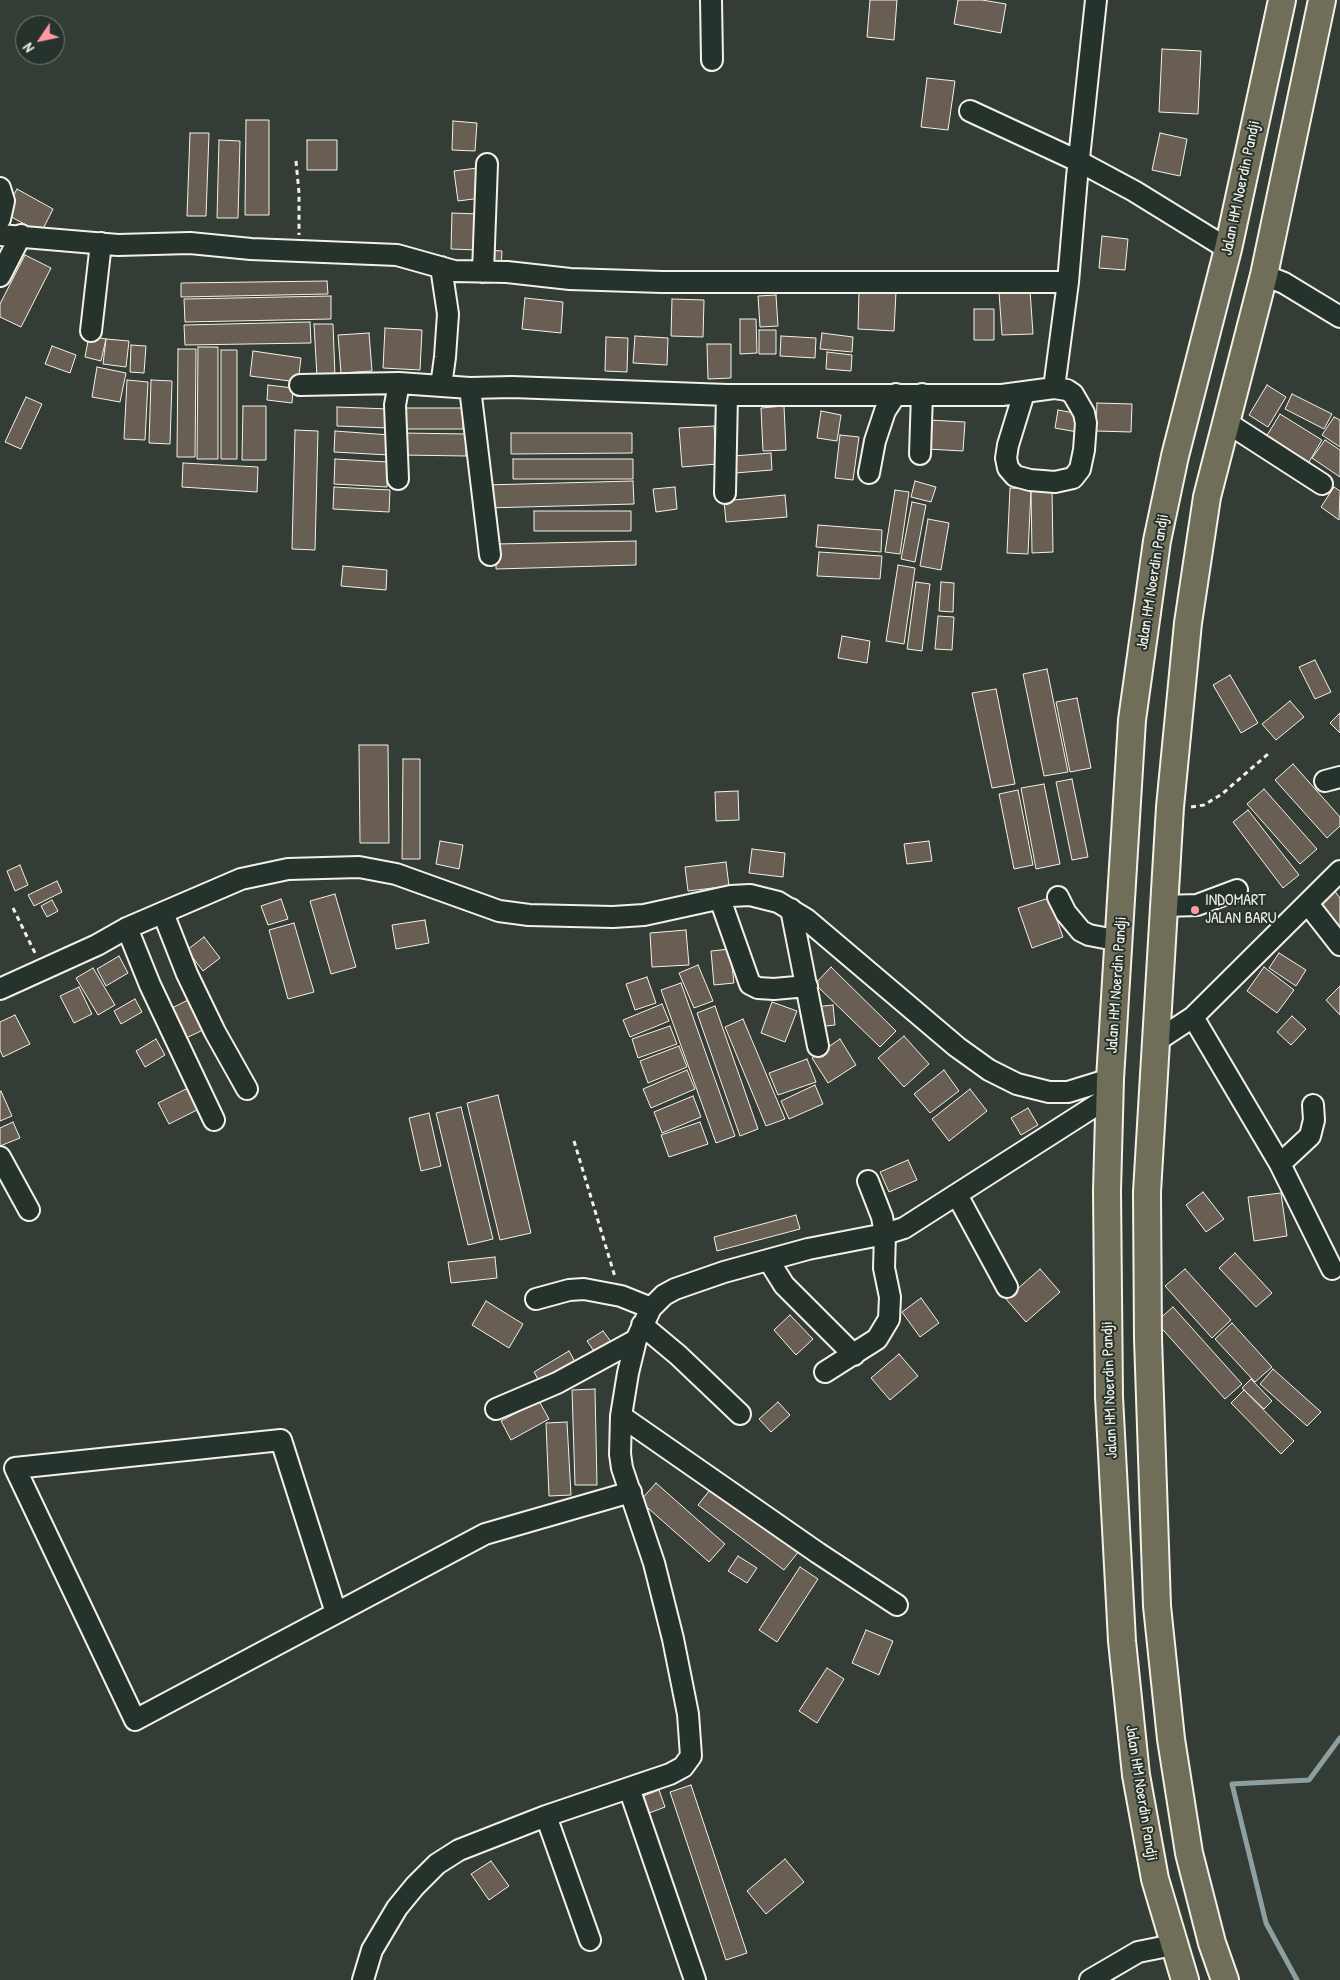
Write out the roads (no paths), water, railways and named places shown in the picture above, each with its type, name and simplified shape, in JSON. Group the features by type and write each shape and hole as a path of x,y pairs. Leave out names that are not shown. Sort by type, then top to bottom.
{"main road":[{"name":"Jalan HM Noerdin Pandji","path":"1185,1980 1173,1945 1155,1879 1136,1776 1122,1642 1109,1397 1107,1191 1110,1088 1132,720 1157,541 1175,456 1228,249 1282,0"},
{"path":"1225,1980 1212,1943 1189,1853 1171,1739 1157,1606 1148,1338 1147,1192 1155,1042 1182,905 1171,797 1188,624 1207,497 1264,274 1322,0"},
{"path":"1107,1191 1147,1192"}],"street":[{"path":"711,0 712,60"},
{"path":"1054,388 1068,282 1096,0"},
{"path":"970,112 1080,162 1134,191 1228,249"},
{"path":"482,272 487,164"},
{"path":"0,188 4,201 0,218"},
{"path":"0,235 21,235 118,245 190,243 297,251 396,255 454,271 570,280 662,282 1068,282"},
{"path":"0,276 21,235"},
{"path":"91,331 101,244"},
{"path":"441,267 448,314 441,386"},
{"path":"1264,274 1284,283 1340,317"},
{"path":"398,479 395,405 399,383"},
{"path":"300,385 399,383 470,388 512,386 727,395 1024,393 1054,388 1067,390 1073,394 1081,404 1086,423 1080,469 1076,475 1068,480 1030,480 1015,476 1008,468 1006,458 1008,445 1024,393"},
{"path":"470,388 490,555"},
{"path":"869,473 875,441 882,418 896,394"},
{"path":"920,454 922,394"},
{"path":"725,493 727,395"},
{"path":"1226,422 1322,484"},
{"path":"0,989 97,945 127,928 241,879 296,869 359,867 396,874 500,910 530,915 613,918 661,912 720,899 750,895 765,897 792,910 833,941 956,1047 989,1070 1035,1090 1068,1092 1110,1088"},
{"path":"1155,1042 1192,1017 1340,871"},
{"path":"1182,905 1215,900 1238,890"},
{"path":"1058,897 1066,913 1081,931 1089,935 1120,941"},
{"path":"720,899 750,984 758,988 774,989 807,986"},
{"path":"1308,904 1340,945"},
{"path":"792,910 818,1046"},
{"path":"163,913 191,982 247,1089"},
{"path":"127,928 150,985 214,1120"},
{"path":"1192,1017 1248,1106 1280,1164 1332,1269"},
{"path":"496,1409 557,1383 643,1324 664,1295 675,1288 724,1272 808,1249 885,1234 917,1221 1110,1088"},
{"path":"1280,1164 1310,1136 1314,1120 1312,1105"},
{"path":"0,1157 29,1210"},
{"path":"826,1372 877,1339 889,1319 890,1297 884,1268 885,1234 882,1217 868,1181"},
{"path":"957,1195 1007,1287"},
{"path":"769,1261 784,1285 854,1355"},
{"path":"536,1299 584,1288 621,1296 643,1324 740,1414"},
{"path":"363,1980 364,1971 377,1942 398,1908 428,1872 459,1850 546,1816 679,1770 688,1762 691,1756 692,1744 688,1714 670,1630 654,1563 620,1454 621,1416 643,1324"},
{"path":"621,1416 818,1553 897,1604"},
{"path":"336,1613 281,1440 15,1468 135,1720 336,1613 484,1534 631,1492"},
{"path":"629,1788 695,1980"},
{"path":"546,1816 590,1940"},
{"path":"1090,1980 1138,1952 1173,1945"}],"waterway":[{"path":"1297,1980 1266,1923 1232,1784 1309,1780 1340,1738"}],"place":[{"name":"INDOMART JALAN BARU","path":"1195,910"}]}
